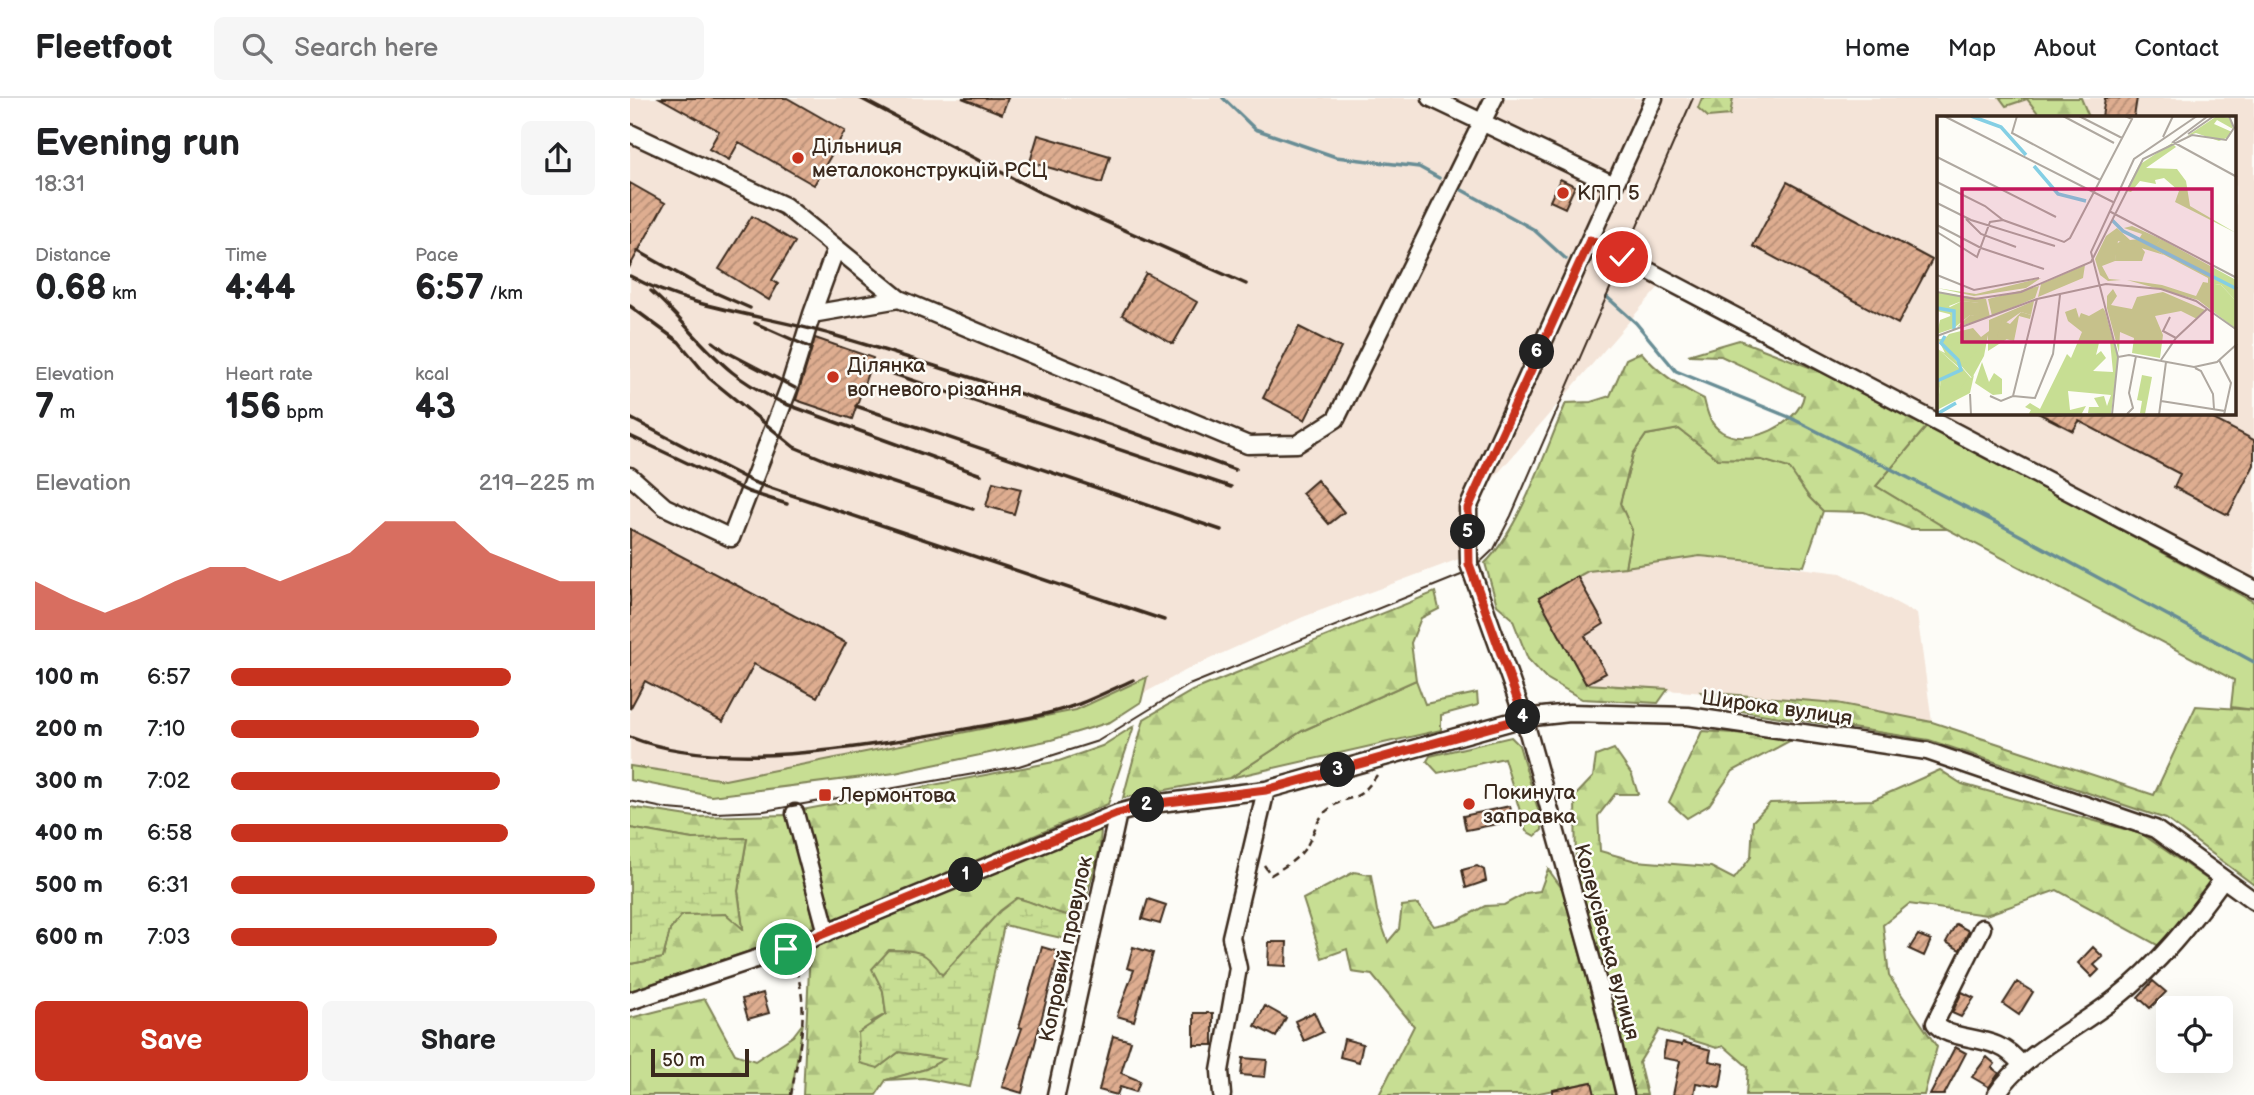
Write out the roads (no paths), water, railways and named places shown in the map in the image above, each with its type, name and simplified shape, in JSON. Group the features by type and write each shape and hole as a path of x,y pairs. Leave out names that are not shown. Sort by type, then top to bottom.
{"street":[{"path":"1431,98 1614,185"},
{"path":"630,133 785,206 898,299 1248,445 1297,444 1336,419 1494,98"},
{"name":"Колеусівська вулиця","path":"1625,1095 1596,978 1524,718 1469,564 1468,508 1654,98"},
{"path":"1590,240 2254,589"},
{"path":"630,476 665,508 732,538 789,388 836,248"},
{"path":"812,314 898,299"},
{"name":"Широка вулиця","path":"630,1002 786,949 1118,813 1152,804 1266,790 1524,718 1570,713 1688,716 1927,751 2155,829 2254,901"},
{"path":"1222,1095 1220,1071 1238,968 1231,937 1266,790"},
{"path":"795,813 827,933"},
{"name":"Копровий провулок","path":"1056,1095 1118,813"},
{"path":"1996,1095 2020,1064 2118,996 2176,943 2223,879"},
{"path":"1982,928 1936,1023 1939,1029 1989,1041 2013,1053 2020,1064"}],"waterway":[{"path":"1223,98 1255,129 1336,157 1419,167 1439,178"},
{"path":"1462,190 1533,229 1566,259"},
{"path":"1607,297 1636,323 1676,371 1789,417 1999,524 2254,662"}],"tram line":[{"path":"630,801 668,809 716,813 764,811 1019,766 1098,741 1189,685 1471,571 1494,549 1511,516 1693,98"}],"railway":[{"path":"860,98 1039,192 1246,284"},
{"path":"638,251 700,286 750,308"},
{"path":"630,276 679,297 833,335 985,382 1235,470"},
{"path":"651,291 721,363 763,393 783,403 981,475"},
{"path":"630,306 679,342 709,378 794,447 830,462 973,509"},
{"path":"755,323 809,347"},
{"path":"713,342 795,388"},
{"path":"870,366 1231,487"},
{"path":"856,406 1221,530"},
{"path":"630,418 753,482 1164,620"},
{"path":"630,436 749,492 787,504"},
{"path":"630,737 667,748 708,754 751,755 842,749 1037,716 1079,704 1133,680"}],"place":[{"name":"Дільниця металоконструкцій РСЦ","path":"798,158"},
{"name":"КПП 5","path":"1563,193"},
{"name":"Ділянка вогневого різання","path":"833,377"},
{"name":"Лермонтова","path":"825,795"},
{"name":"Покинута заправка","path":"1469,804"}]}
